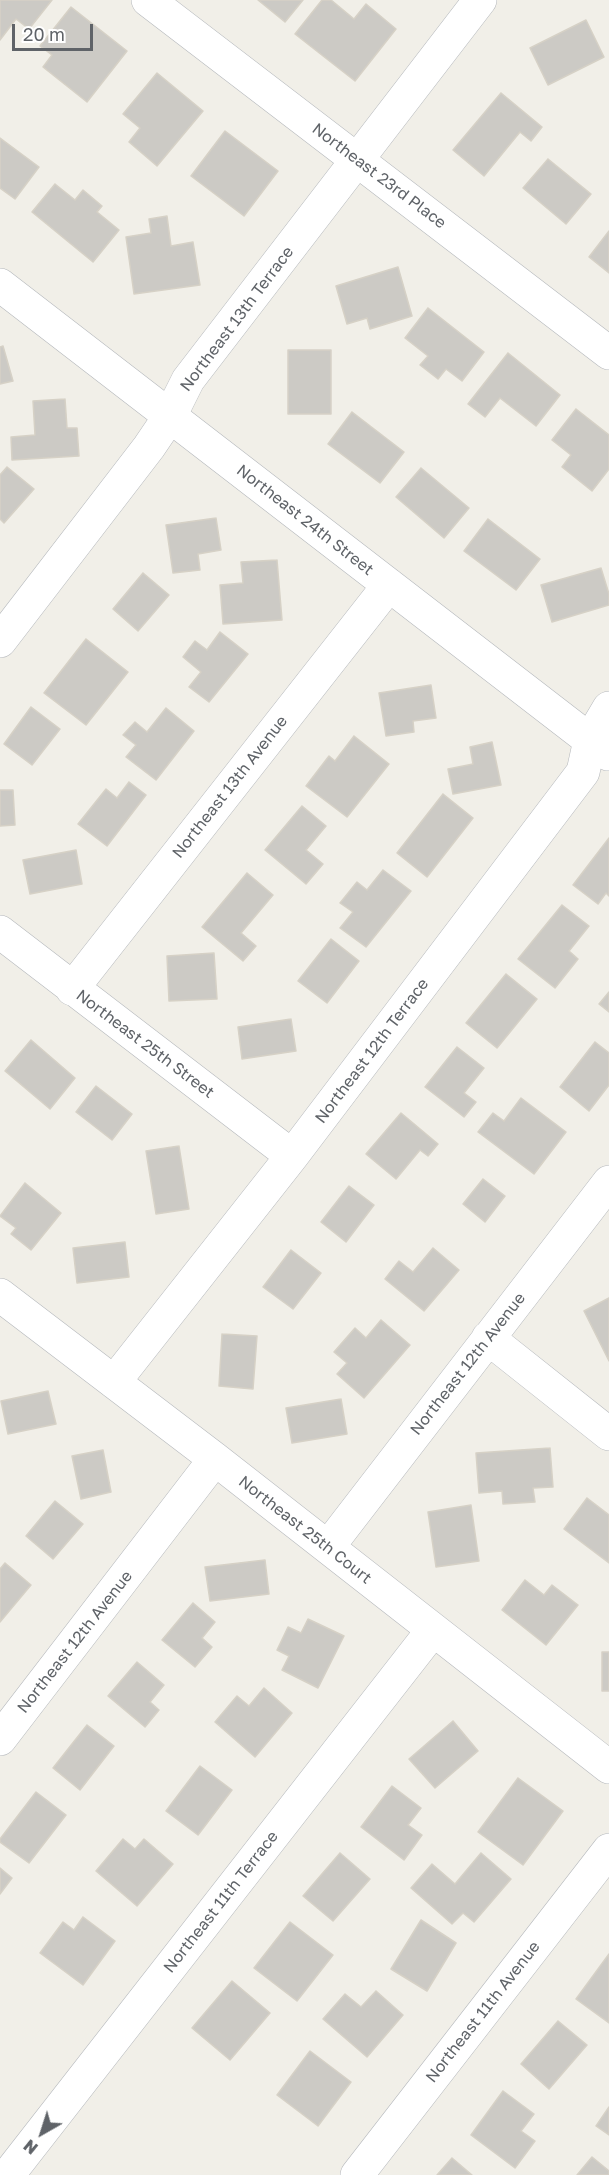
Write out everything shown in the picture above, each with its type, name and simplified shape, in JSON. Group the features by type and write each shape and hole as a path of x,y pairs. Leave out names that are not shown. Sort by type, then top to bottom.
{"street":[{"name":"Northeast 23rd Place","path":"148,0 609,353"},
{"name":"Northeast 13th Terrace","path":"0,641 149,447 170,416 188,380 480,0"},
{"name":"Northeast 24th Street","path":"0,285 599,748"},
{"name":"Northeast 13th Avenue","path":"72,989 389,585"},
{"name":"Northeast 12th Terrace","path":"114,1382 292,1155 583,772 599,748 609,708"},
{"name":"Northeast 25th Street","path":"0,932 292,1155"},
{"name":"Northeast 12th Avenue","path":"328,1547 609,1182"},
{"name":"Northeast 25th Court","path":"0,1295 215,1459 609,1767"},
{"path":"488,1338 609,1434"},
{"name":"Northeast 12th Avenue","path":"0,1739 215,1459"},
{"name":"Northeast 11th Terrace","path":"8,2175 433,1630"},
{"name":"Northeast 11th Avenue","path":"357,2175 609,1850"}],"building":[{"path":"0,0 52,0 29,29 16,19 0,40"},
{"path":"258,0 303,0 285,22"},
{"path":"322,0 331,0 354,19 366,4 396,29 355,81 295,34"},
{"path":"71,7 127,51 87,102 43,67 52,55 40,46"},
{"path":"586,20 604,57 548,85 530,48"},
{"path":"157,73 203,111 157,166 129,142 140,128 123,114"},
{"path":"501,93 542,127 531,141 520,132 484,176 453,150"},
{"path":"225,131 278,171 244,216 191,176"},
{"path":"0,138 39,167 15,199 0,188"},
{"path":"548,159 591,194 566,224 523,188"},
{"path":"55,184 75,200 83,190 102,206 97,212 119,230 93,262 32,212"},
{"path":"167,216 171,246 193,242 200,285 134,294 126,237 151,233 149,219"},
{"path":"609,231 609,273 589,257"},
{"path":"398,267 412,316 370,329 367,318 347,324 336,286"},
{"path":"428,308 484,352 462,381 446,369 438,379 420,365 428,356 405,338"},
{"path":"3,346 13,381 0,384 0,347"},
{"path":"288,350 331,350 331,414 288,414"},
{"path":"508,353 560,395 536,426 500,398 485,417 468,404"},
{"path":"65,399 67,428 77,428 79,456 12,460 11,437 35,435 33,401"},
{"path":"576,409 609,435 609,469 592,491 562,467 571,455 552,440"},
{"path":"352,412 404,452 380,483 328,444"},
{"path":"7,467 34,489 4,523 0,519 0,475"},
{"path":"421,468 469,508 444,538 396,497"},
{"path":"216,518 221,550 198,554 200,570 173,573 166,525"},
{"path":"488,519 540,559 516,590 464,551"},
{"path":"277,560 282,620 223,624 220,585 243,583 241,562"},
{"path":"601,568 609,594 609,605 552,622 541,585"},
{"path":"143,573 169,595 138,631 113,609"},
{"path":"220,632 248,654 209,702 189,687 201,672 183,657 195,641 207,650"},
{"path":"86,639 128,672 86,725 44,693"},
{"path":"431,685 436,718 413,721 414,732 386,736 379,693"},
{"path":"31,707 60,729 32,765 4,744"},
{"path":"166,708 194,731 156,780 126,757 136,745 123,735 135,722 147,732"},
{"path":"354,736 389,764 347,817 306,786 329,756 335,761"},
{"path":"492,742 501,785 453,794 448,769 473,764 470,747"},
{"path":"129,782 146,795 107,846 78,824 106,789 117,798"},
{"path":"0,790 13,790 15,825 0,826"},
{"path":"443,794 473,818 427,877 397,853"},
{"path":"302,806 326,826 306,850 323,864 306,884 265,850"},
{"path":"609,838 609,896 606,893 598,904 573,885"},
{"path":"76,850 82,884 30,894 23,860"},
{"path":"383,870 411,891 366,947 340,928 353,912 340,903 357,882 367,890"},
{"path":"247,873 273,895 241,933 256,946 243,961 202,927"},
{"path":"562,905 589,926 569,951 578,959 555,988 518,959"},
{"path":"331,939 359,961 327,1003 298,981"},
{"path":"214,953 217,999 169,1001 167,956"},
{"path":"506,974 537,999 497,1048 466,1023"},
{"path":"609,992 609,1012 599,1004"},
{"path":"291,1019 296,1051 242,1059 238,1027"},
{"path":"31,1040 75,1078 50,1109 5,1071"},
{"path":"595,1042 609,1053 609,1085 589,1111 560,1087"},
{"path":"457,1047 484,1068 464,1093 476,1102 464,1117 425,1087"},
{"path":"96,1086 132,1114 112,1140 76,1112"},
{"path":"521,1098 566,1132 534,1174 478,1132 493,1113 504,1121"},
{"path":"401,1113 438,1144 428,1156 420,1150 396,1179 366,1154"},
{"path":"179,1146 189,1209 156,1214 146,1151"},
{"path":"483,1179 505,1196 485,1222 463,1204"},
{"path":"25,1183 61,1213 31,1250 11,1234 16,1228 0,1216"},
{"path":"349,1186 374,1205 346,1242 321,1222"},
{"path":"125,1242 129,1277 77,1283 73,1248"},
{"path":"433,1248 459,1270 424,1311 385,1279 399,1261 413,1272"},
{"path":"291,1250 321,1273 293,1309 263,1287"},
{"path":"609,1298 609,1361 584,1311"},
{"path":"381,1320 410,1345 364,1398 337,1374 347,1363 334,1352 355,1328 366,1338"},
{"path":"222,1334 257,1336 253,1389 219,1386"},
{"path":"48,1391 56,1424 8,1434 1,1401"},
{"path":"341,1399 347,1434 292,1443 286,1408"},
{"path":"550,1448 553,1487 533,1488 535,1502 503,1504 502,1491 479,1493 476,1453"},
{"path":"103,1450 111,1492 81,1499 72,1456"},
{"path":"587,1498 609,1515 609,1563 564,1529"},
{"path":"55,1501 83,1524 53,1559 26,1536"},
{"path":"471,1505 479,1561 436,1567 428,1512"},
{"path":"265,1560 269,1594 210,1601 205,1567"},
{"path":"5,1563 31,1585 0,1622 0,1569"},
{"path":"525,1580 544,1595 552,1585 578,1605 546,1645 502,1610"},
{"path":"193,1603 215,1622 202,1638 212,1647 195,1667 162,1640"},
{"path":"308,1619 344,1636 318,1688 282,1670 289,1656 277,1650 288,1627 301,1633"},
{"path":"602,1652 609,1652 609,1691 602,1691"},
{"path":"137,1662 164,1685 150,1702 159,1710 145,1727 108,1696"},
{"path":"264,1688 292,1713 255,1757 215,1722 237,1696 249,1706"},
{"path":"453,1721 478,1751 435,1788 409,1759"},
{"path":"87,1725 114,1746 80,1790 53,1768"},
{"path":"200,1766 232,1790 198,1835 166,1811"},
{"path":"518,1778 563,1811 523,1865 478,1832"},
{"path":"392,1786 421,1808 408,1825 422,1835 404,1860 361,1827"},
{"path":"36,1792 66,1815 29,1863 0,1842 0,1839"},
{"path":"123,1839 135,1849 144,1839 173,1864 137,1906 96,1871"},
{"path":"340,1853 370,1879 333,1921 303,1896"},
{"path":"481,1853 511,1879 474,1922 463,1913 452,1924 411,1888 432,1864 455,1884"},
{"path":"0,1868 12,1878 0,1894"},
{"path":"83,1917 115,1941 83,1985 40,1953 63,1922 74,1930"},
{"path":"421,1920 456,1943 427,1991 391,1969"},
{"path":"290,1922 333,1955 297,2001 254,1968"},
{"path":"609,1954 609,2023 576,1999"},
{"path":"232,1981 270,2013 230,2060 192,2028"},
{"path":"376,1991 403,2015 367,2057 323,2019 345,1994 361,2007"},
{"path":"558,2021 587,2045 549,2089 521,2064"},
{"path":"310,2051 351,2082 318,2126 277,2095"},
{"path":"503,2091 534,2114 521,2131 535,2141 515,2168 471,2135"},
{"path":"609,2107 609,2135 596,2126"},
{"path":"592,2157 609,2171 609,2175 577,2175"},
{"path":"452,2158 472,2175 437,2175"}]}
